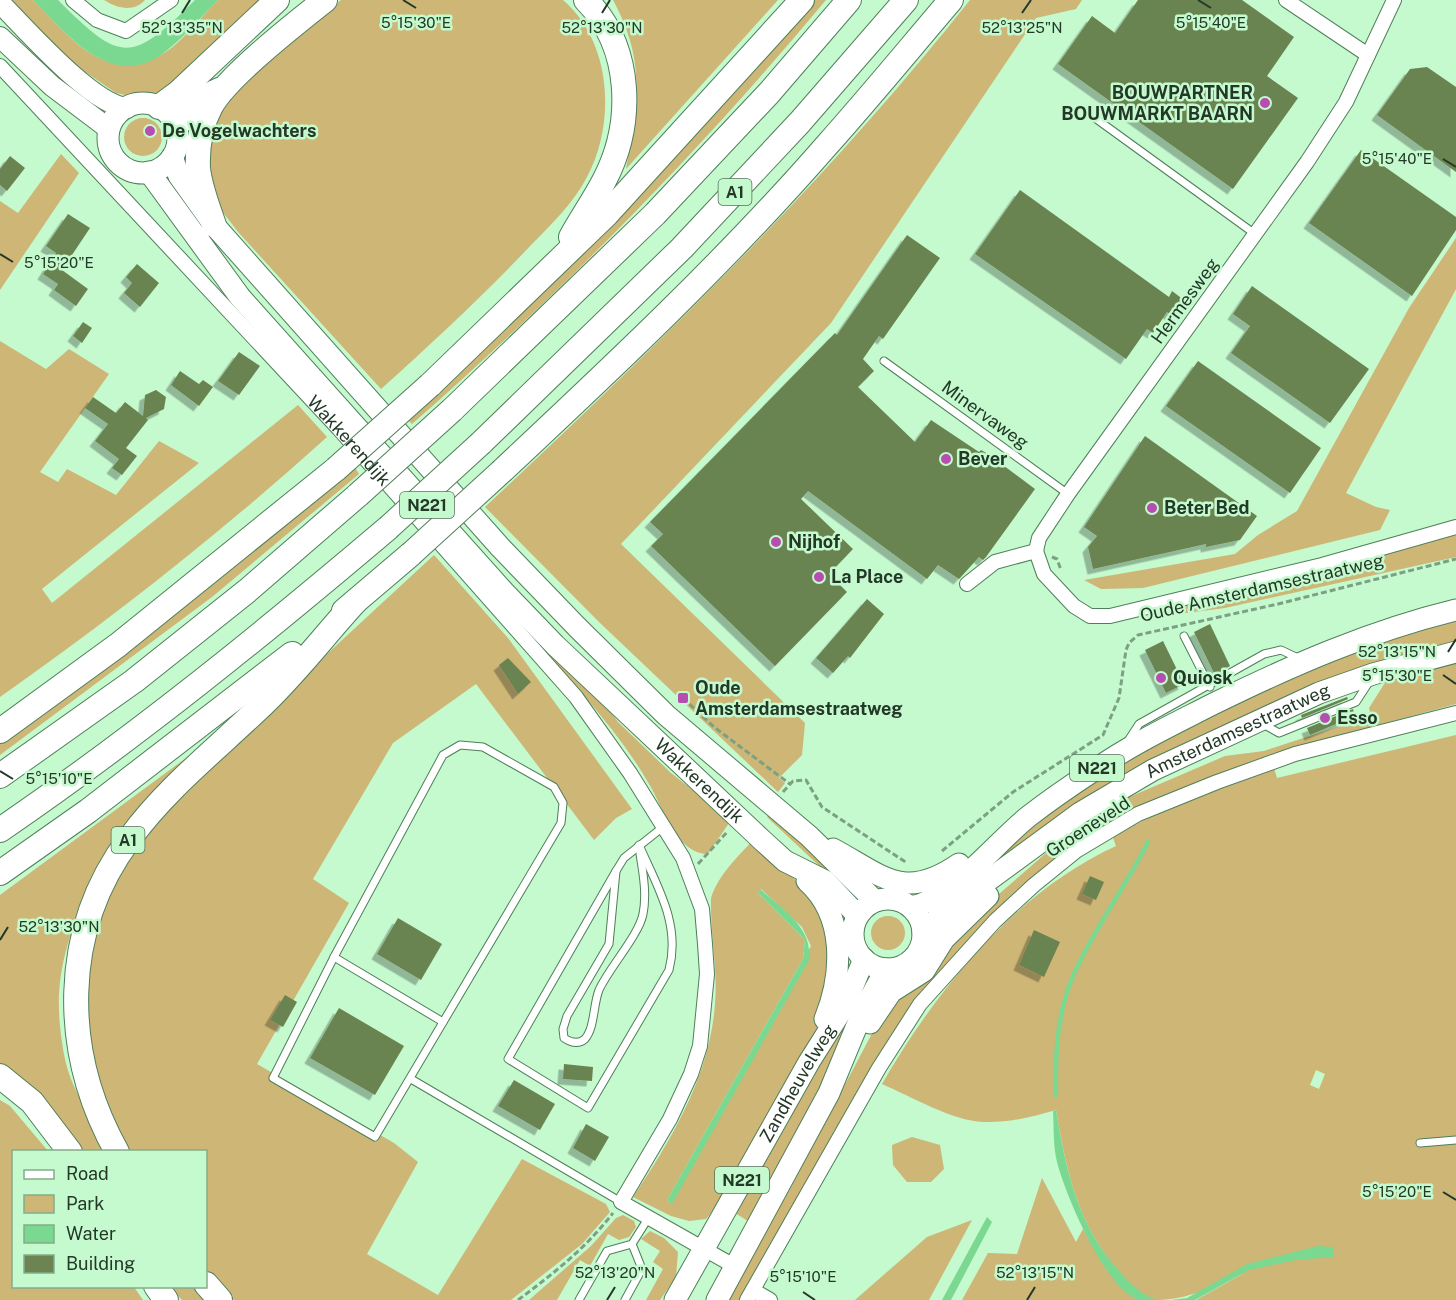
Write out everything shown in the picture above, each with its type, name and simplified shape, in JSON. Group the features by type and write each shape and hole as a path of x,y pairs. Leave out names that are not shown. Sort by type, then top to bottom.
{"highway":[{"path":"159,107 178,93 277,0"},
{"path":"214,225 201,186 198,152 205,118 212,103 227,86 325,0"},
{"path":"555,266 603,182 616,152 624,117 625,102 616,49 600,17 586,0"},
{"path":"0,731 118,645 336,469 430,386 555,266 647,171 802,0"},
{"name":"A1","path":"0,776 134,681 247,591 452,410 655,214 769,93 849,0"},
{"name":"A1","path":"0,830 163,712 278,621 388,528 481,443 682,248 800,122 906,0"},
{"name":"A1","path":"0,873 88,811 247,691 411,554 503,470 718,261 826,147 951,0"},
{"path":"176,126 202,98 227,86"},
{"name":"A1","path":"116,1150 85,1074 74,1006 76,969 85,927 99,891 113,862 149,814 218,744 259,708 356,601"},
{"path":"0,1076 32,1102 68,1150"},
{"path":"207,1285 220,1300"},
{"path":"157,1288 166,1300"}],"main road":[{"path":"0,3 42,45 101,97 119,108 145,104 159,107 170,115 176,126 178,144 172,157 159,169 139,172 120,164 109,146 110,129 119,114 127,108"},
{"path":"0,37 52,86 110,129"},
{"name":"Wakkerendijk","path":"172,157 179,176 214,225 500,546 576,627 666,715 809,836 875,901"},
{"name":"Wakkerendijk","path":"149,172 240,297 504,592 555,645 738,819 785,861 825,881 858,916"},
{"name":"Amsterdamsestraatweg","path":"911,907 935,897 953,884 1028,817 1118,756 1188,717 1306,661 1370,635 1456,610"},
{"name":"Amsterdamsestraatweg","path":"923,933 941,915 1042,844 1080,813 1126,784 1255,721 1319,693 1373,674 1456,651"},
{"name":"N221","path":"809,836 877,875 896,882 920,884 945,874 1028,817"},
{"name":"N221","path":"829,1093 891,992 924,971 944,939 1042,844"},
{"name":"N221","path":"785,861 824,899 833,923 838,959 836,989 809,1062"},
{"path":"886,969 874,966 864,959 853,938 858,916 875,901 895,899 911,907 918,916 923,933"},
{"name":"N221","path":"886,969 898,967 910,961 921,946 923,933"},
{"name":"Zandheuvelweg","path":"675,1300 809,1062 845,1005 864,959"},
{"name":"Zandheuvelweg","path":"717,1300 829,1093 863,1011 886,969"}],"street":[{"path":"73,0 97,20 126,31 171,0"},
{"path":"1286,0 1368,55"},
{"name":"Hermesweg","path":"1036,551 1039,538 1068,494 1255,234 1346,102 1395,0"},
{"name":"Wakkerendijk","path":"0,66 339,429 576,698 630,773 688,869"},
{"name":"Oude Amsterdamsestraatweg","path":"1036,551 1044,574 1074,606 1090,616 1110,616 1322,565 1456,527"},
{"path":"967,584 995,562 1036,551"},
{"name":"Groeneveld","path":"750,1295 879,1068 920,1004 995,921 1076,851 1138,814 1295,754 1456,713"},
{"path":"688,869 702,909 705,944 707,974 700,1046 691,1074 670,1119 621,1202 736,1267"},
{"path":"750,1295 770,1300"}],"lane":[{"path":"1095,118 1255,234"},
{"name":"Minervaweg","path":"884,361 1068,494"},
{"path":"1184,636 1210,687"},
{"path":"1118,756 1139,724 1210,687 1264,654 1281,650 1306,661"},
{"path":"460,745 483,747 554,787 563,803 561,824 443,1022 375,1137 273,1078 334,957 443,755 460,745"},
{"path":"639,845 669,911 674,950 669,970 588,1108 508,1059 624,858 639,845 663,827"},
{"path":"616,871 609,944 567,1016 563,1029 564,1038 570,1042 578,1043 584,1039 591,1025 599,990 643,915 645,885 639,845"},
{"path":"334,957 443,1022"},
{"path":"411,1079 621,1202"},
{"path":"1420,1143 1456,1140"},
{"path":"579,1300 607,1251 632,1244 649,1217"},
{"path":"625,1300 642,1269 632,1244"}],"path":[{"path":"1036,551 1057,559 1063,575"},
{"name":"Oude Amsterdamsestraatweg","path":"933,859 1013,792 1102,735 1119,698 1126,650 1129,643 1138,635 1278,604 1456,559"},
{"path":"683,698 714,727 790,784"},
{"path":"773,804 790,784 799,779 806,780 822,807 897,859 913,864"},
{"path":"688,869 700,862 738,819"},
{"path":"518,1300 556,1272 596,1235 621,1202"}],"green space":[{"path":"6,0 33,0 60,28 90,53 105,61 122,65 141,63 169,50 218,0 261,0 159,94 125,95 116,93 59,54"},
{"path":"104,0 145,0 135,7 125,8"},
{"path":"341,0 563,0 579,17 592,38 600,60 604,84 605,108 596,156 576,195 555,221 495,282 381,389 239,233 221,210 207,169 213,125 242,83"},
{"path":"613,0 778,0 626,169 636,103 635,64 624,23"},
{"path":"814,0 826,0 679,166 575,273 412,424 405,417 730,95"},
{"path":"970,0 1082,0 1076,9 1036,18 831,323 621,544 805,723 802,755 779,778 785,783 778,792 599,622 485,507 675,325 737,262 857,134"},
{"path":"143,118 156,124 162,137 156,150 143,156 130,150 124,137 130,124"},
{"path":"61,154 79,173 0,290 0,201 18,213"},
{"path":"1456,238 1456,289 1346,493 1376,507 1390,510 1380,530 1143,588 1101,589 1084,580 1235,554 1258,535 1297,511 1409,308"},
{"path":"0,341 46,369 69,349 109,374 40,472 58,482 67,469 116,495 159,441 199,463 42,589 52,603 298,405 327,437 168,572 85,636 0,697"},
{"path":"354,466 359,474 212,597 0,755 0,744 82,684"},
{"path":"1456,533 1456,557 1225,608 1139,619"},
{"path":"434,555 508,638 632,809 616,818 594,840 476,684 393,743 313,879 349,903 257,1064 394,1143 418,1162 367,1254 438,1295 522,1159 606,1204 610,1212 582,1244 511,1300 234,1300 207,1270 207,1150 127,1150 105,1106 80,1011 104,896 160,815 288,690"},
{"path":"520,617 592,686 618,722 671,773 731,820 708,854 697,852 679,838 622,742 525,630"},
{"path":"1456,619 1456,641 1391,658 1216,731 978,885 971,876 1010,844 1092,785 1177,732 1222,708 1331,659"},
{"path":"1456,661 1456,704 1308,744 1189,786 1105,824 1036,877 868,1076 740,1300 727,1300 791,1187 887,1005 976,914 1054,846 1106,807 1225,756 1264,751 1361,719 1370,712 1369,708 1388,678"},
{"path":"1456,735 1456,1300 1196,1300 1244,1273 1191,1295 1152,1299 1124,1277 1108,1258 1085,1220 1070,1178 1056,1110 1011,1120 971,1121 945,1113 882,1084 927,1013 981,947 1044,890 1079,866 1116,846 1112,835 1164,811 1274,768 1277,778","holes":["1316,1070 1325,1074 1319,1089 1310,1085"]},
{"path":"186,758 138,817 95,881 78,915 66,951 60,987 60,1026 64,1055 77,1093 109,1150 78,1150 0,1065 0,895"},
{"path":"771,813 851,884 845,890 767,817"},
{"path":"753,840 817,900 829,942 828,1001 816,1033 711,1213 706,1219 689,1221 671,1216 633,1197 675,1129 706,1056 712,1030 716,991 711,898 724,874","holes":["761,889 802,927 811,946 671,1203 667,1200 803,959 805,940 758,893"]},
{"path":"888,916 900,921 905,933 900,945 888,950 876,945 871,933 876,921"},
{"path":"839,1024 850,1029 751,1223 735,1213"},
{"path":"0,1100 10,1106 47,1150 12,1150 12,1288 135,1288 143,1300 0,1300"},
{"path":"912,1137 940,1145 944,1169 931,1182 907,1182 893,1165 892,1145"},
{"path":"1042,1178 1076,1242 1083,1229 1113,1278 1140,1300 962,1300 988,1253 1017,1254"},
{"path":"623,1215 634,1221 636,1227 629,1237 619,1240 608,1234 590,1266 580,1260 557,1300 529,1300 591,1246 616,1218"},
{"path":"972,1220 929,1300 855,1300 927,1237"},
{"path":"650,1231 664,1238 678,1252 676,1277 660,1300 646,1300 663,1269 653,1262 660,1251 641,1239"},
{"path":"171,1288 202,1288 212,1300 182,1300"}],"water":[{"path":"33,0 58,0 97,36 112,45 126,48 140,45 155,36 195,0 218,0 184,36 161,55 142,64 124,66 107,62 90,53"},
{"path":"760,889 801,928 809,948 809,960 672,1204 667,1200 803,959 805,940 758,893"},
{"path":"1056,1110 1064,1155 1084,1218 1107,1256 1130,1282 1143,1293 1159,1300 1140,1300 1127,1293 1114,1280 1089,1240 1061,1177 1057,1162 1053,1111"},
{"path":"987,1217 992,1222 951,1300 942,1300"},
{"path":"1318,1246 1333,1247 1333,1257 1296,1260 1249,1270 1195,1300 1171,1300 1187,1298 1247,1264"}],"building":[{"path":"1138,0 1242,0 1294,37 1267,76 1298,98 1233,189 1058,64 1092,16 1115,33"},
{"path":"1427,67 1456,87 1456,172 1377,115 1410,69"},
{"path":"1361,150 1456,217 1456,230 1412,296 1309,223"},
{"path":"10,156 25,168 7,191 0,185 0,169"},
{"path":"1020,190 1169,297 1172,291 1184,300 1173,316 1167,312 1153,333 1147,329 1126,359 975,254"},
{"path":"68,214 90,228 62,270 88,289 76,306 54,290 58,284 43,274 56,253 46,246"},
{"path":"907,235 940,258 883,339 879,336 863,359 874,371 858,387 915,442 931,420 979,452 981,450 988,454 1035,489 986,557 983,560 979,557 959,579 938,565 927,579 808,491 801,499 853,549 829,574 847,592 775,666 651,546 663,534 650,522 835,333 837,335"},
{"path":"137,264 159,283 140,307 124,293 132,283 126,277"},
{"path":"1252,286 1369,369 1330,423 1231,353 1250,326 1233,314"},
{"path":"83,322 92,328 82,343 73,336"},
{"path":"239,352 260,366 239,395 218,381"},
{"path":"1198,361 1321,448 1290,493 1166,406"},
{"path":"180,371 199,384 203,380 213,387 199,406 171,385"},
{"path":"156,390 166,397 164,409 146,418 148,420 126,448 137,456 122,475 112,468 119,459 95,441 108,424 85,408 93,397 116,413 125,402 143,416 145,395"},
{"path":"1145,436 1257,516 1240,540 1206,547 1206,544 1093,569 1088,547 1097,536 1084,527"},
{"path":"867,599 884,614 850,658 848,656 833,673 816,658"},
{"path":"1210,624 1230,666 1215,675 1194,632"},
{"path":"1163,641 1184,684 1166,693 1145,650"},
{"path":"508,658 531,682 518,694 499,665"},
{"path":"1347,697 1348,699 1302,718 1301,715"},
{"path":"1353,709 1355,716 1310,735 1307,728"},
{"path":"1090,876 1104,882 1096,900 1082,894"},
{"path":"398,918 442,944 421,980 377,954"},
{"path":"1034,930 1060,942 1044,977 1019,965"},
{"path":"285,995 297,1002 283,1027 270,1020"},
{"path":"339,1008 404,1046 375,1095 310,1058"},
{"path":"564,1064 593,1067 592,1081 563,1079"},
{"path":"514,1080 555,1104 540,1130 498,1106"},
{"path":"586,1124 609,1137 595,1161 573,1148"}],"waterway":[{"path":"1056,1095 1060,1020 1073,976 1148,842"}],"place":[{"name":"BOUWPARTNER BOUWMARKT BAARN","path":"1265,103"},
{"name":"De Vogelwachters","path":"150,131"},
{"name":"Bever","path":"946,459"},
{"name":"Beter Bed","path":"1152,508"},
{"name":"Nijhof","path":"776,542"},
{"name":"La Place","path":"819,577"},
{"name":"Quiosk","path":"1161,678"},
{"name":"Oude Amsterdamsestraatweg","path":"683,698"},
{"name":"Esso","path":"1325,718"}]}
